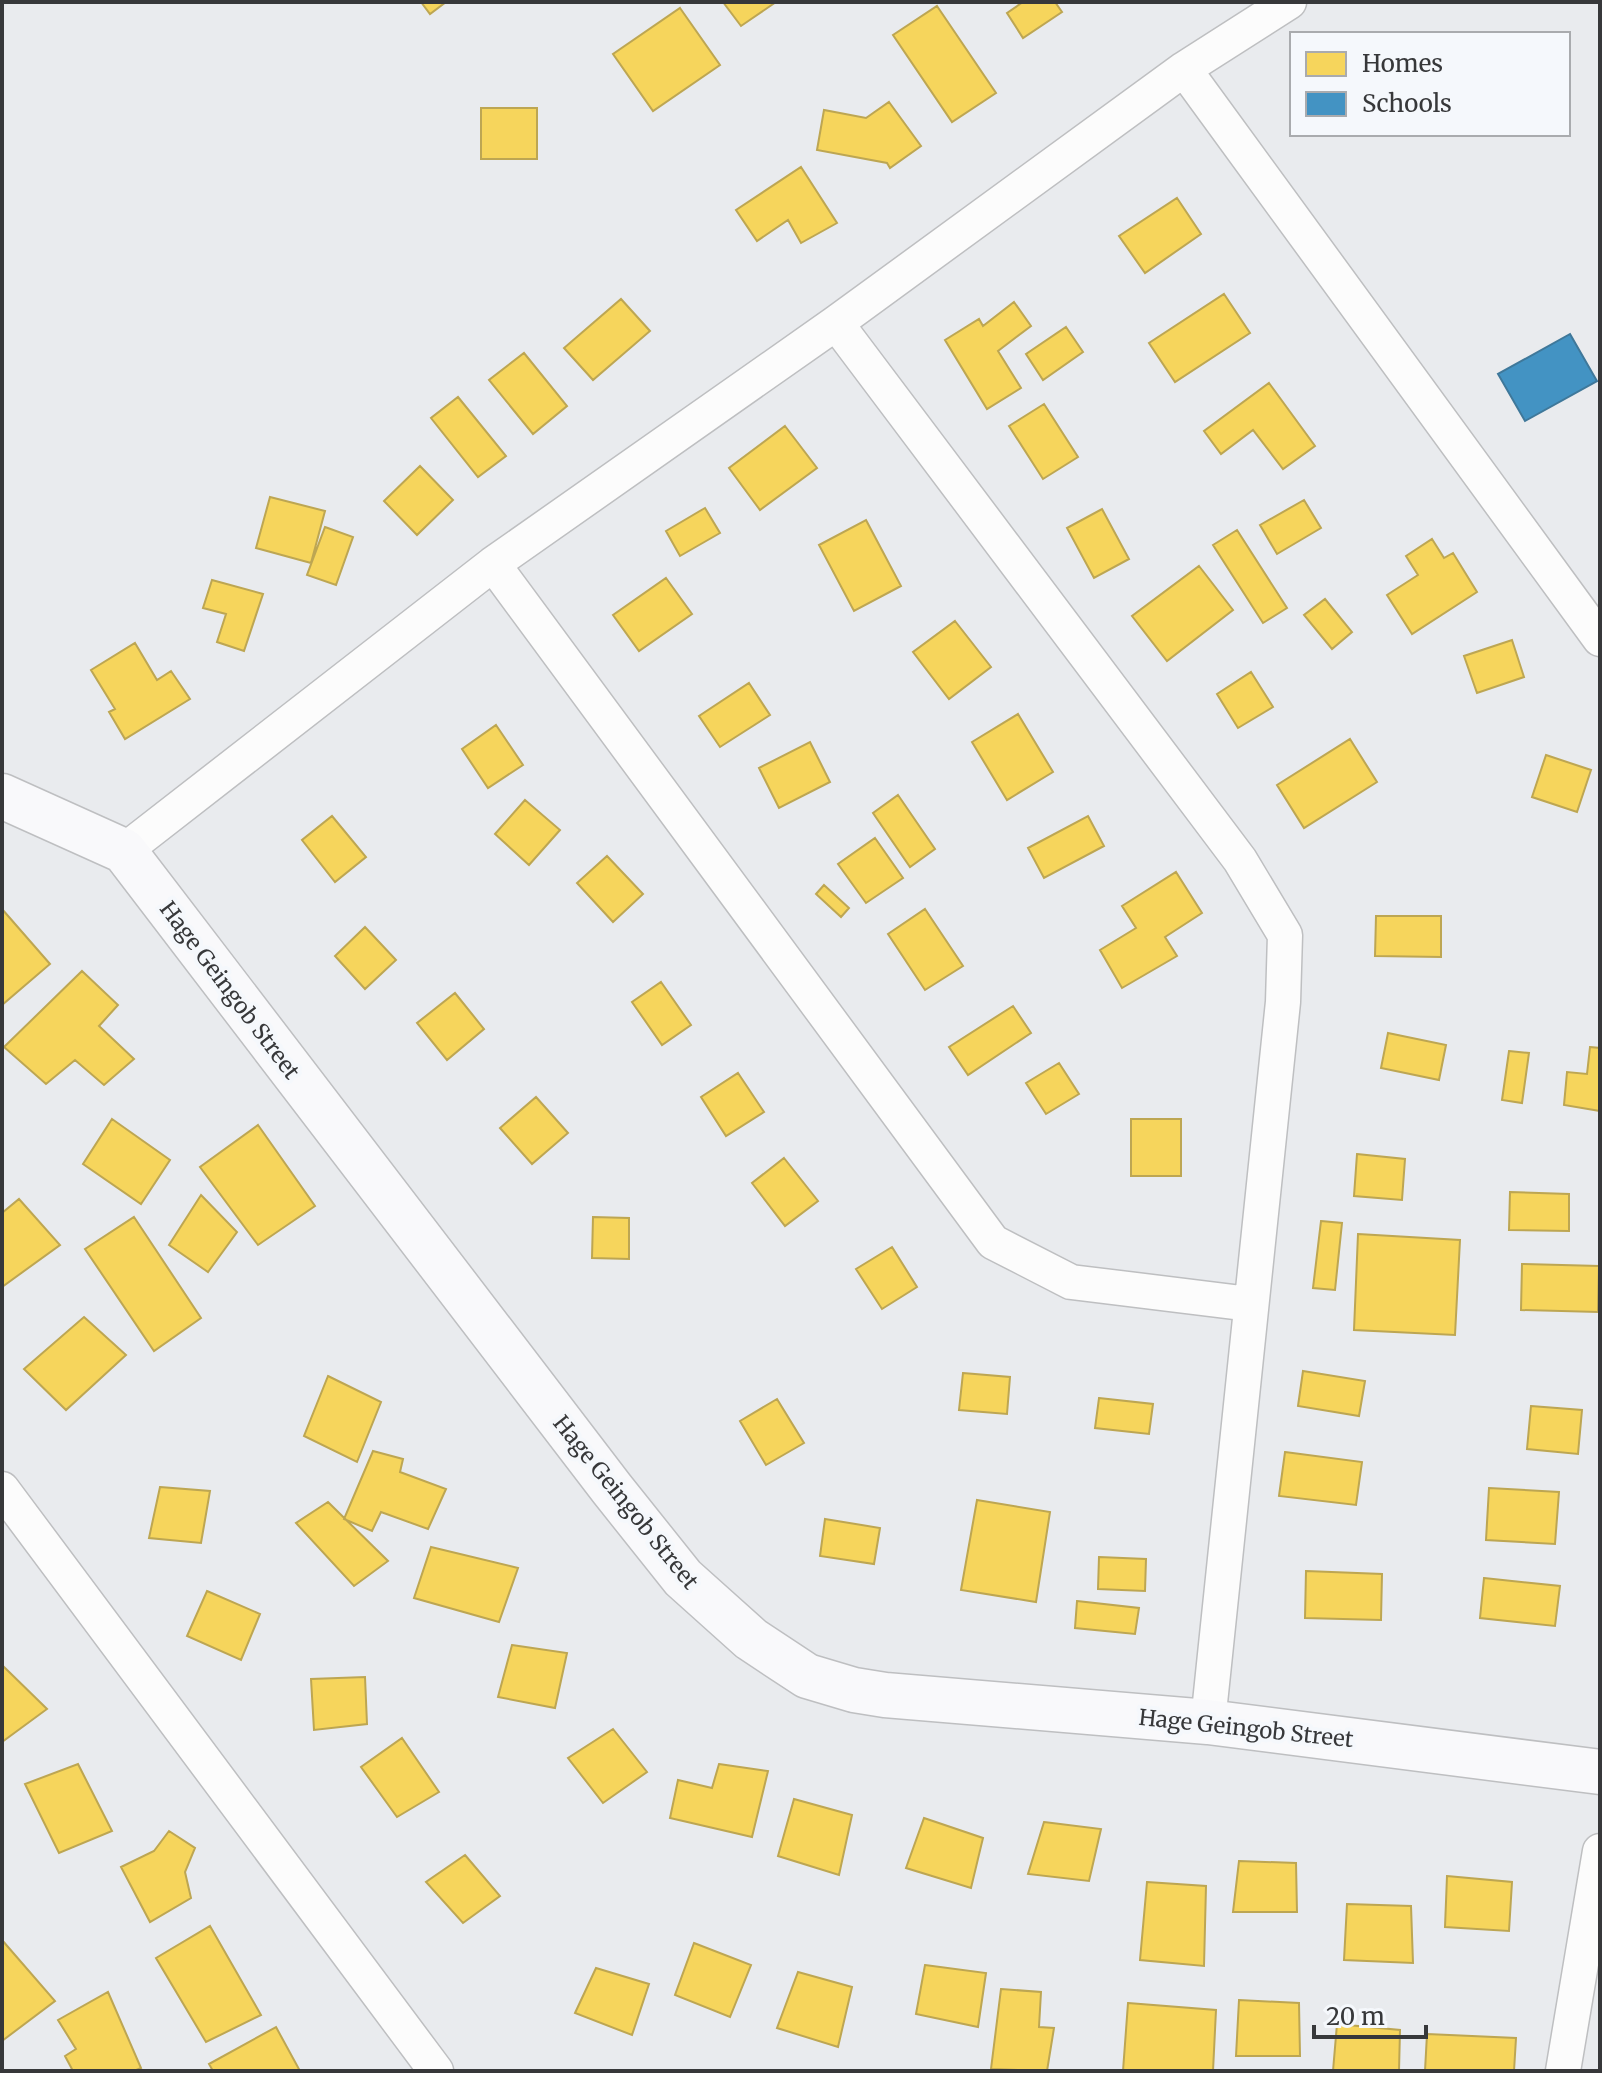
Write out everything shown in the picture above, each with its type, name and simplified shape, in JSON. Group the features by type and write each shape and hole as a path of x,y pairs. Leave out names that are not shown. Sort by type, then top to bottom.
{"street":[{"path":"124,851 493,564 836,323 1184,69 1289,2"},
{"path":"1184,69 1600,639"},
{"path":"836,323 1240,860 1285,935 1283,1002 1208,1722"},
{"path":"493,564 993,1242 1071,1282 1250,1304"},
{"name":"Hage Geingob Street","path":"2,796 124,851 683,1578 751,1639 807,1676 854,1690 901,1697 1208,1722 1600,1772"},
{"path":"2,1489 436,2071"},
{"path":"1563,2071 1600,1851"}],"building: Homes":[{"path":"421,2 446,2 430,14"},
{"path":"723,2 776,2 741,26"},
{"path":"1023,2 1055,2 1062,12 1023,38 1007,13"},
{"path":"937,6 996,93 952,122 893,35"},
{"path":"680,8 720,65 653,111 613,54"},
{"path":"889,102 921,146 890,168 887,163 817,150 824,110 866,118"},
{"path":"481,108 537,108 537,159 481,159"},
{"path":"801,167 837,223 801,243 788,220 757,241 736,210"},
{"path":"1177,198 1201,234 1145,273 1119,236"},
{"path":"1224,294 1250,333 1175,382 1149,343"},
{"path":"621,299 650,331 593,380 564,348"},
{"path":"1014,302 1031,326 998,351 1021,388 987,409 945,340 979,319 983,326"},
{"path":"1066,327 1083,352 1043,380 1026,354"},
{"path":"524,353 567,406 533,434 489,380"},
{"path":"1269,383 1315,446 1283,469 1253,430 1221,454 1204,431"},
{"path":"458,397 506,456 478,477 431,418"},
{"path":"1044,404 1078,457 1043,479 1009,426"},
{"path":"785,426 817,468 760,510 729,468"},
{"path":"420,466 453,500 417,535 384,501"},
{"path":"270,497 325,511 311,563 256,548"},
{"path":"1304,500 1321,528 1277,554 1260,525"},
{"path":"705,508 720,533 680,556 666,531"},
{"path":"1102,509 1129,559 1094,578 1067,528"},
{"path":"866,520 901,586 854,611 819,545"},
{"path":"325,527 353,537 336,585 307,575"},
{"path":"1237,530 1287,608 1263,623 1213,545"},
{"path":"1432,539 1444,558 1453,553 1477,592 1412,634 1387,595 1418,575 1406,556"},
{"path":"1199,566 1233,610 1167,661 1132,616"},
{"path":"666,578 692,614 639,651 613,615"},
{"path":"212,580 263,594 244,651 217,642 226,614 203,608"},
{"path":"1325,599 1352,632 1332,649 1304,615"},
{"path":"955,621 991,667 949,699 913,652"},
{"path":"1512,640 1524,677 1477,693 1464,656"},
{"path":"135,643 157,680 171,671 190,699 125,739 109,712 115,709 91,670"},
{"path":"1251,672 1273,707 1238,728 1217,694"},
{"path":"749,683 770,715 720,747 699,716"},
{"path":"1018,714 1053,772 1007,800 972,742"},
{"path":"496,725 523,765 488,788 462,749"},
{"path":"1350,739 1377,782 1304,828 1277,785"},
{"path":"810,742 830,782 779,808 759,768"},
{"path":"1546,755 1591,770 1577,812 1532,797"},
{"path":"898,795 935,849 910,867 873,813"},
{"path":"525,800 560,830 529,865 495,834"},
{"path":"332,816 366,857 335,882 302,840"},
{"path":"1088,816 1104,846 1044,878 1028,848"},
{"path":"875,838 903,878 866,903 838,864"},
{"path":"607,856 643,894 613,922 577,883"},
{"path":"1176,872 1202,913 1165,937 1177,956 1122,988 1100,950 1136,928 1122,906"},
{"path":"824,885 849,908 841,917 816,894"},
{"path":"2,909 50,964 2,1005"},
{"path":"925,909 963,966 925,990 888,934"},
{"path":"1376,916 1441,916 1441,957 1375,956"},
{"path":"365,927 396,960 365,989 335,956"},
{"path":"82,971 118,1005 99,1026 134,1059 104,1085 75,1060 46,1084 4,1047"},
{"path":"661,982 691,1025 662,1045 632,1002"},
{"path":"455,993 484,1029 447,1060 417,1023"},
{"path":"1013,1006 1031,1033 968,1075 949,1047"},
{"path":"1388,1033 1446,1045 1439,1080 1381,1068"},
{"path":"1590,1047 1600,1048 1600,1111 1564,1105 1567,1072 1587,1074"},
{"path":"1509,1051 1529,1053 1522,1103 1502,1100"},
{"path":"1059,1063 1079,1094 1046,1114 1026,1083"},
{"path":"738,1073 764,1112 726,1136 701,1097"},
{"path":"536,1097 568,1133 532,1164 500,1128"},
{"path":"112,1119 170,1160 141,1204 83,1164"},
{"path":"1131,1119 1181,1119 1181,1176 1131,1176"},
{"path":"258,1125 315,1206 258,1245 200,1167"},
{"path":"1357,1154 1405,1159 1402,1200 1354,1196"},
{"path":"784,1158 818,1201 785,1226 752,1183"},
{"path":"1510,1192 1569,1194 1569,1231 1509,1230"},
{"path":"201,1195 237,1232 208,1272 169,1245"},
{"path":"19,1199 60,1245 2,1287 2,1213"},
{"path":"134,1217 201,1318 154,1351 85,1249"},
{"path":"593,1217 629,1218 629,1259 592,1258"},
{"path":"1321,1221 1342,1223 1335,1290 1313,1288"},
{"path":"1358,1234 1460,1240 1455,1335 1354,1330"},
{"path":"892,1247 917,1287 882,1309 856,1269"},
{"path":"1522,1264 1599,1266 1598,1312 1521,1310"},
{"path":"84,1317 126,1355 66,1410 24,1369"},
{"path":"1303,1371 1365,1381 1359,1416 1298,1406"},
{"path":"963,1373 1010,1377 1007,1414 959,1410"},
{"path":"328,1376 381,1402 357,1462 304,1436"},
{"path":"1099,1398 1153,1404 1149,1434 1095,1428"},
{"path":"777,1399 804,1443 766,1465 740,1421"},
{"path":"1531,1406 1582,1410 1578,1454 1527,1449"},
{"path":"373,1451 403,1459 400,1472 446,1489 428,1529 381,1512 372,1531 344,1519"},
{"path":"1285,1452 1362,1462 1356,1505 1279,1496"},
{"path":"160,1487 210,1491 201,1543 149,1538"},
{"path":"1489,1488 1559,1492 1555,1544 1486,1540"},
{"path":"977,1500 1050,1512 1036,1602 961,1590"},
{"path":"328,1502 388,1561 354,1586 296,1523"},
{"path":"825,1519 880,1528 874,1564 820,1556"},
{"path":"431,1547 518,1568 499,1622 414,1598"},
{"path":"1099,1557 1146,1559 1145,1591 1098,1589"},
{"path":"1306,1571 1382,1574 1381,1620 1305,1618"},
{"path":"1484,1578 1560,1586 1555,1626 1480,1618"},
{"path":"207,1591 260,1614 241,1660 187,1636"},
{"path":"1077,1601 1139,1608 1135,1634 1075,1628"},
{"path":"512,1645 567,1653 555,1708 498,1697"},
{"path":"2,1665 47,1709 2,1742"},
{"path":"365,1677 367,1724 314,1730 311,1679"},
{"path":"613,1729 647,1772 603,1803 568,1758"},
{"path":"402,1738 439,1792 397,1817 361,1767"},
{"path":"78,1764 112,1831 59,1853 25,1784"},
{"path":"719,1764 768,1771 752,1837 670,1818 678,1780 712,1788"},
{"path":"794,1799 852,1815 839,1875 778,1856"},
{"path":"924,1818 983,1838 971,1888 906,1868"},
{"path":"1044,1822 1101,1829 1089,1881 1028,1874"},
{"path":"169,1831 195,1848 185,1872 191,1898 150,1922 121,1867 154,1851"},
{"path":"465,1855 500,1896 463,1923 426,1882"},
{"path":"1239,1861 1296,1863 1297,1912 1233,1912"},
{"path":"1447,1876 1512,1882 1509,1931 1445,1927"},
{"path":"1147,1882 1206,1886 1204,1966 1140,1960"},
{"path":"1347,1904 1411,1906 1413,1963 1344,1960"},
{"path":"210,1926 261,2015 206,2042 156,1958"},
{"path":"2,1940 55,2001 2,2041"},
{"path":"694,1943 751,1965 730,2017 675,1995"},
{"path":"925,1965 986,1973 978,2027 916,2014"},
{"path":"596,1968 649,1984 632,2035 575,2013"},
{"path":"798,1972 852,1987 838,2047 777,2028"},
{"path":"1001,1989 1041,1992 1039,2027 1054,2028 1047,2071 991,2069"},
{"path":"108,1992 141,2068 134,2071 73,2071 65,2056 76,2049 58,2020"},
{"path":"1239,2000 1299,2003 1300,2056 1236,2056"},
{"path":"1128,2003 1216,2010 1213,2071 1123,2071"},
{"path":"1337,2024 1400,2030 1399,2071 1333,2071"},
{"path":"276,2027 300,2071 213,2071 209,2064"},
{"path":"1427,2034 1516,2038 1514,2071 1425,2071"}],"building: Schools":[{"path":"1570,334 1597,381 1525,421 1498,374"}]}
